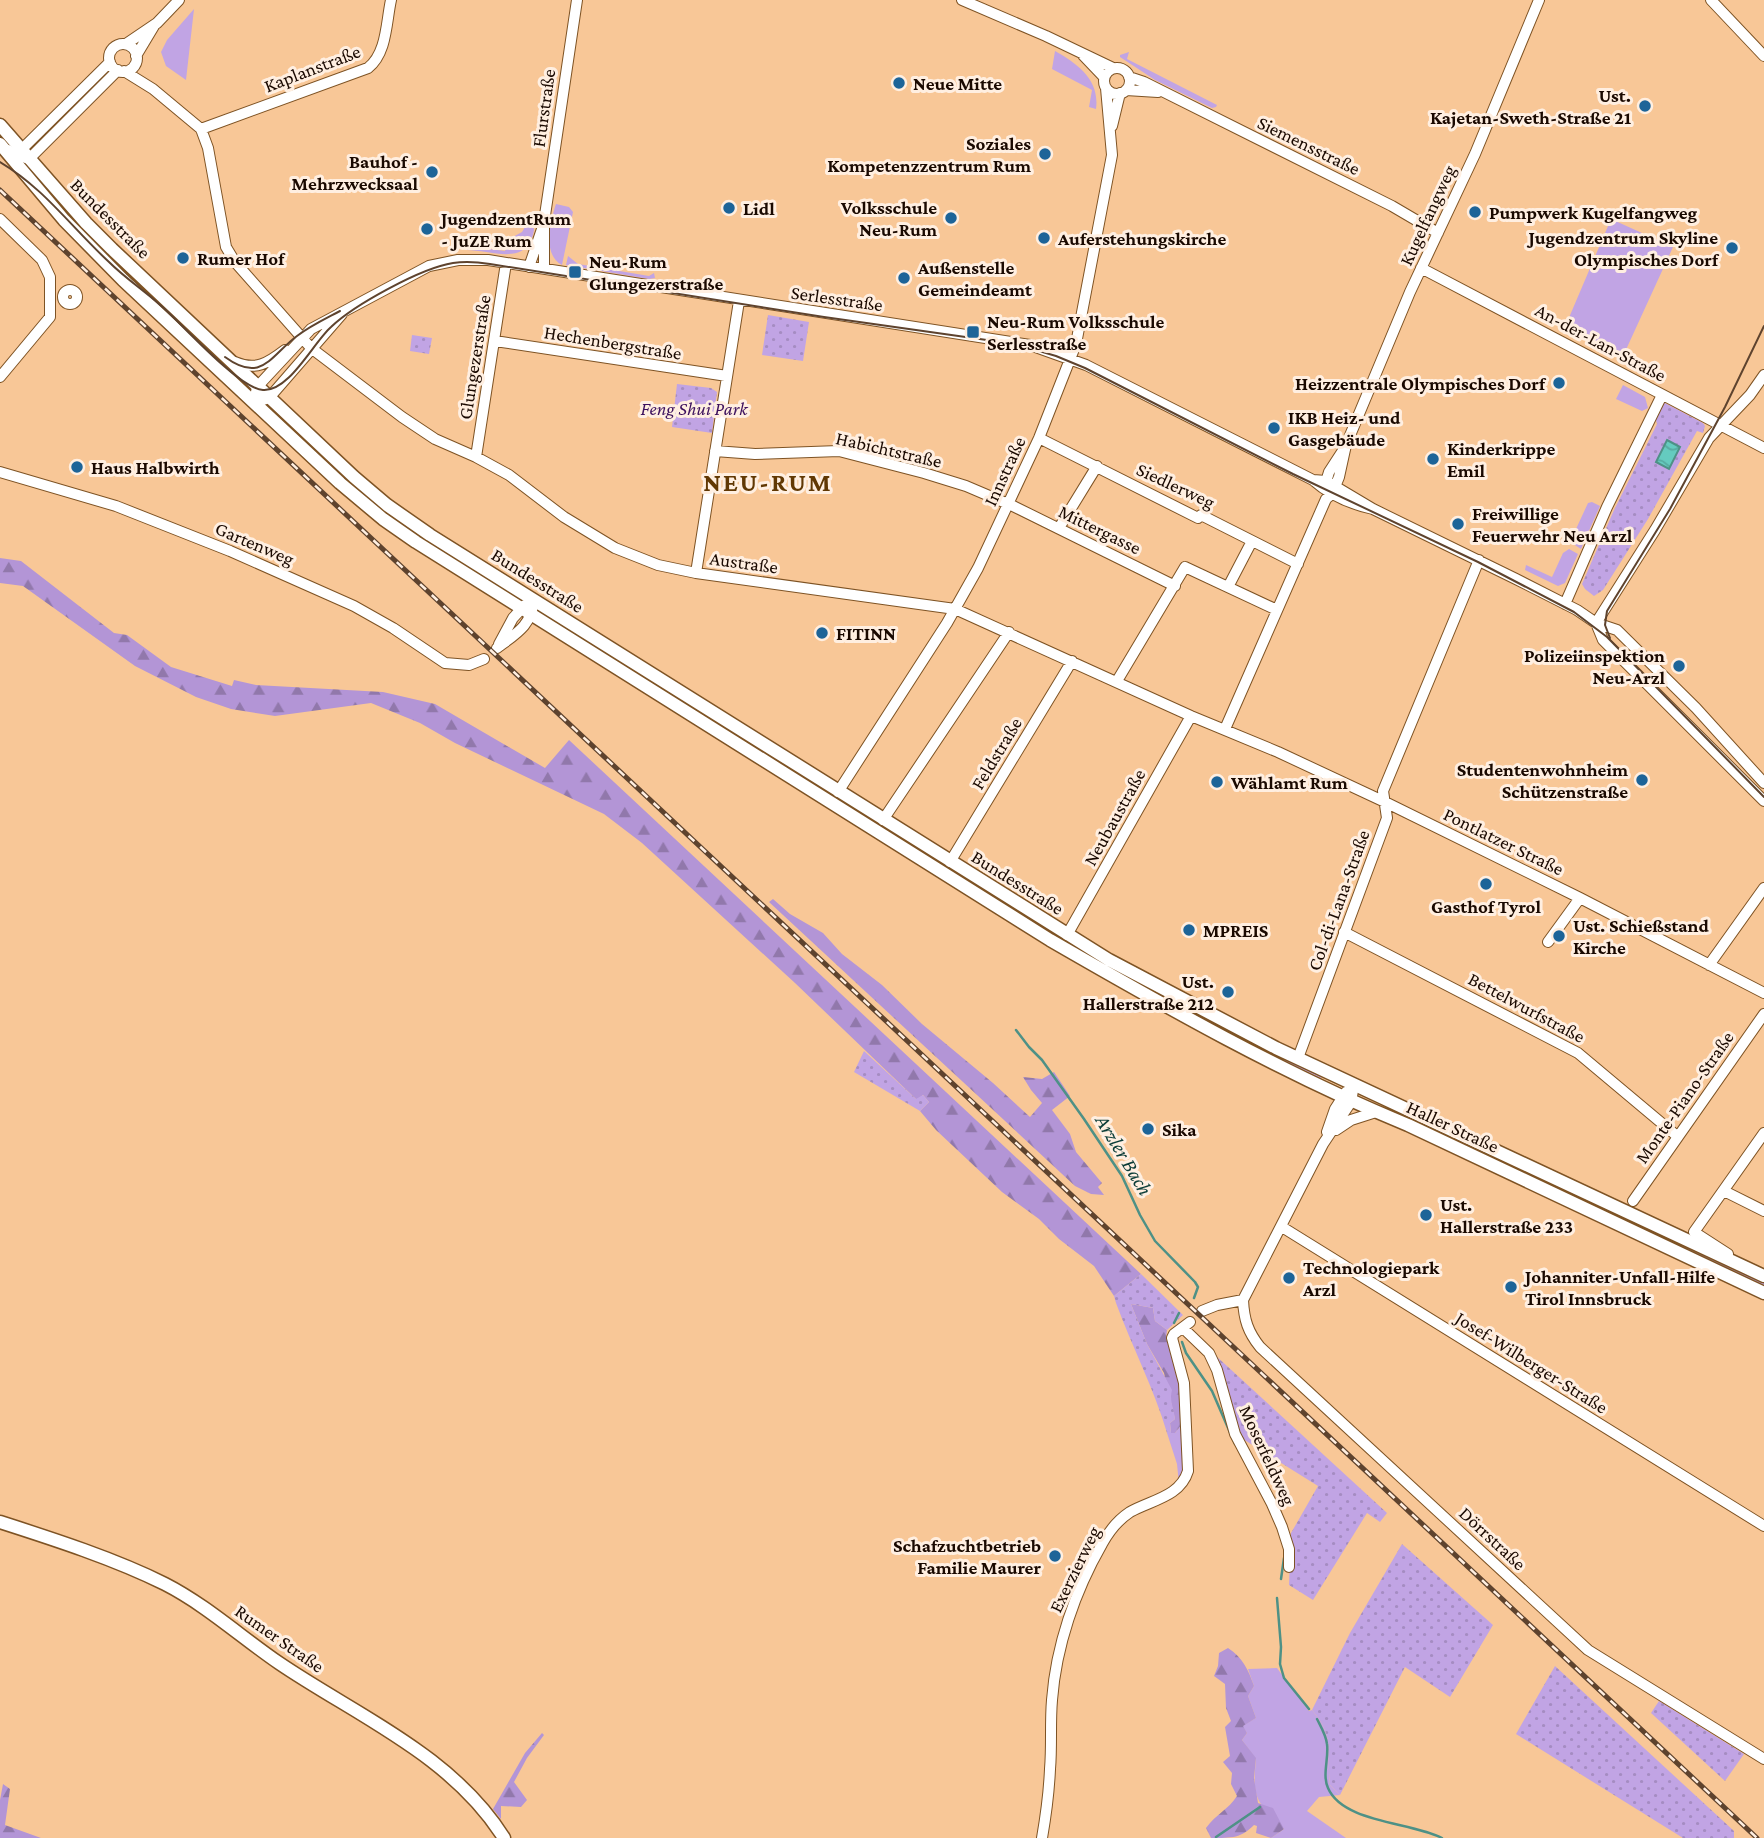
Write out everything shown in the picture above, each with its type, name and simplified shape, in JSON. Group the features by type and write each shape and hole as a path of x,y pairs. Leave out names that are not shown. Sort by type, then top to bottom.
{"main road":[{"name":"Bundesstraße","path":"0,125 23,155 86,223 257,387 354,477 397,512 1067,935 1131,979"},
{"name":"Bundesstraße","path":"0,143 27,177 100,257 340,484 383,519 532,616 1049,940 1131,979"},
{"name":"Haller Straße","path":"1131,979 1759,1274"},
{"name":"Haller Straße","path":"1131,979 1346,1099 1764,1293"},
{"name":"Rumer Straße","path":"0,1522 136,1571 195,1601 279,1663 443,1769 480,1804 504,1838"}],"street":[{"path":"126,44 156,23 179,0"},
{"name":"Kaplanstraße","path":"201,129 368,68 381,52 391,0"},
{"name":"Flurstraße","path":"544,270 544,222 577,0"},
{"name":"Kugelfangweg","path":"1225,729 1298,564 1421,268 1480,142 1539,0"},
{"path":"1711,0 1764,56"},
{"path":"969,1 1080,51 1113,68 1122,69 1129,77 1123,92 1113,93 1106,88 1104,77 1080,51"},
{"path":"23,155 121,71 132,68 156,23"},
{"path":"153,89 132,48 126,44 118,44 112,49 110,62 153,89 201,129 208,148 226,247 235,262 302,337"},
{"path":"27,177 19,162 23,155 110,62"},
{"path":"1104,77 1113,68"},
{"name":"Siemensstraße","path":"1129,77 1144,82 1392,206 1437,233"},
{"name":"Innstraße","path":"838,792 955,609 1009,504 1071,359 1112,155 1106,88"},
{"name":"Siemensstraße","path":"1123,92 1163,93"},
{"name":"Innstraße","path":"1111,130 1123,92"},
{"path":"0,143 23,155"},
{"path":"0,219 42,260 50,277 50,317"},
{"name":"Flurstraße","path":"529,267 544,222"},
{"name":"Serlesstraße","path":"228,358 246,367 259,366 272,360 311,329 419,271 438,264 471,259 506,263 1016,342 1071,359 1329,490"},
{"name":"Glungezerstraße","path":"476,457 506,263"},
{"name":"An-der-Lan-Straße","path":"1421,268 1764,448"},
{"path":"696,573 739,301"},
{"path":"0,377 64,302"},
{"name":"Serlesstraße","path":"269,398 342,314"},
{"name":"Serlesstraße","path":"257,387 302,337"},
{"name":"Austraße","path":"302,337 311,348 398,415 431,437 509,475 564,517 615,548 658,565 696,573 955,609 1225,729"},
{"name":"Hechenbergstraße","path":"495,341 727,376"},
{"path":"1596,623 1709,438 1750,395 1764,375"},
{"path":"257,387 254,403 269,398"},
{"path":"1565,604 1607,507 1662,395"},
{"name":"Siedlerweg","path":"1039,438 1198,518 1201,515 1298,564"},
{"name":"Habichtstraße","path":"715,451 755,454 839,451 945,479 1009,504"},
{"path":"1059,528 1097,466"},
{"name":"Gartenweg","path":"0,472 129,510 230,551 354,606 445,663 470,665 484,659"},
{"path":"1329,490 1479,560 1596,623 1617,630 1696,708 1764,783"},
{"name":"Mittergasse","path":"1009,504 1175,586"},
{"path":"1227,587 1252,541"},
{"name":"Col-di-Lana-Straße","path":"1298,1058 1387,818 1383,791 1479,560"},
{"path":"1117,681 1185,567 1277,610"},
{"path":"534,600 532,616 523,628 497,648 520,608 534,600"},
{"path":"1596,623 1603,640 1764,801"},
{"path":"883,820 1009,632"},
{"name":"Feldstraße","path":"950,862 1072,661"},
{"name":"Neubaustraße","path":"1067,935 1191,716"},
{"name":"Pontlatzer Straße","path":"1225,729 1385,802 1764,993"},
{"path":"1709,965 1764,888"},
{"path":"1548,942 1580,898"},
{"name":"Bettelwurfstraße","path":"1344,932 1578,1053 1676,1136"},
{"name":"Monte-Piano-Straße","path":"1633,1201 1764,1014"},
{"path":"1323,1144 1354,1085"},
{"path":"1202,1311 1243,1300 1323,1144 1335,1109 1346,1099"},
{"path":"1330,1134 1351,1120 1376,1112"},
{"path":"1764,1133 1724,1191 1764,1211"},
{"name":"Haller Straße","path":"1724,1191 1694,1232 1759,1274"},
{"name":"Josef-Wilberger-Straße","path":"1282,1227 1764,1526"},
{"name":"Dörrstraße","path":"1243,1300 1244,1320 1260,1347 1588,1650 1764,1759"},
{"name":"Moserfeldweg","path":"1187,1325 1209,1353 1217,1370 1235,1434 1282,1527 1289,1549 1289,1567"},
{"name":"Exerzierweg","path":"1042,1838 1051,1769 1052,1699 1059,1648 1067,1620 1100,1546 1112,1528 1130,1513 1178,1489 1185,1481 1188,1471 1184,1383 1172,1338 1187,1325"}],"green space":[{"path":"194,9 186,80 166,66 161,52 167,40"},
{"path":"1055,51 1072,61 1091,81 1095,90 1096,109 1089,107 1092,90 1052,69"},
{"path":"1129,52 1127,59 1217,105 1216,107 1212,108 1155,80 1120,57"},
{"path":"556,204 569,207 573,212 562,265 552,254 549,237"},
{"path":"1611,219 1673,247 1624,354 1565,327"},
{"path":"529,220 534,229 533,235 526,248 519,252 502,254 465,250 465,246 505,251 506,247 510,247 511,238 522,232"},
{"path":"568,256 578,264 649,276 654,273 655,278 566,265"},
{"path":"768,315 809,322 803,361 762,355"},
{"path":"412,335 432,338 429,354 410,351"},
{"name":"Feng Shui Park","path":"677,384 711,388 717,392 712,433 672,427"},
{"path":"1623,385 1645,397 1648,408 1642,411 1616,399"},
{"path":"1663,402 1703,423 1703,433 1697,431 1648,519 1603,590 1594,596 1582,584 1614,510 1657,424 1656,420 1652,421"},
{"path":"271,408 348,479 510,592 509,595 376,508 276,417"},
{"path":"1588,503 1600,506 1581,549 1570,542"},
{"path":"1569,549 1578,554 1565,583 1558,586 1525,570 1526,565 1552,577 1563,553"},
{"path":"0,558 21,561 114,633 127,635 171,667 232,686 234,680 256,685 383,692 435,704 545,768 569,740 1141,1274 1114,1296 1094,1266 1059,1239 1039,1219 1002,1192 936,1130 920,1111 929,1102 923,1095 917,1100 795,983 642,843 604,814 455,743 420,723 371,703 275,716 231,709 196,697 135,666 23,586 0,583"},
{"path":"663,691 935,859 934,861"},
{"path":"939,862 1127,974 1223,1027 1322,1075 1321,1078 1222,1030 1126,977 937,864"},
{"path":"773,899 790,914 823,933 842,954 882,985 922,1024 1030,1117 1042,1103 1023,1077 1042,1079 1054,1072 1070,1096 1052,1110 1070,1134 1076,1152 1102,1183 1098,1187 1104,1195 1091,1194 1075,1186 769,902"},
{"path":"864,1051 916,1099 923,1095 929,1102 920,1111 854,1072"},
{"path":"1445,1134 1764,1283 1764,1288 1444,1137"},
{"path":"1141,1274 1183,1315 1167,1330 1155,1321 1153,1308 1131,1304 1147,1344 1172,1390 1171,1401 1175,1419 1170,1423 1171,1433 1167,1433 1114,1296"},
{"path":"1131,1304 1153,1308 1155,1321 1167,1330 1166,1338 1181,1384 1182,1424 1175,1433 1171,1433 1170,1423 1175,1419 1164,1373 1147,1344"},
{"path":"1215,1355 1387,1513 1380,1522 1367,1513 1313,1600 1289,1585 1291,1533 1318,1486 1235,1434"},
{"path":"1182,1424 1185,1464 1179,1484 1177,1464 1167,1433 1175,1433"},
{"path":"1402,1544 1493,1625 1450,1697 1405,1667 1340,1795 1330,1785 1327,1738 1320,1720 1312,1710 1350,1633"},
{"path":"1228,1648 1244,1664 1254,1686 1248,1696 1256,1718 1243,1726 1247,1733 1242,1740 1256,1758 1254,1778 1258,1803 1273,1808 1284,1829 1271,1838 1256,1833 1257,1826 1254,1825 1245,1833 1225,1838 1211,1838 1206,1828 1237,1796 1231,1784 1232,1773 1223,1762 1230,1756 1225,1727 1231,1721 1226,1708 1225,1684 1214,1676 1219,1653"},
{"path":"1555,1666 1734,1831 1734,1838 1683,1838 1516,1734"},
{"path":"1277,1668 1309,1711 1312,1710 1320,1720 1327,1738 1330,1785 1340,1795 1319,1797 1307,1811 1346,1838 1271,1838 1284,1829 1267,1812 1258,1798 1255,1783 1256,1759 1242,1740 1247,1733 1242,1726 1256,1718 1248,1696 1254,1686 1248,1669"},
{"path":"1659,1701 1744,1754 1725,1781 1651,1713"},
{"path":"542,1733 544,1735 514,1782 527,1800 521,1807 501,1806 501,1819 493,1809 525,1753"},
{"path":"3,1784 10,1789 5,1825 41,1838 0,1838 0,1800"}],"water":[{"path":"1667,440 1680,447 1669,469 1656,462"}],"waterway":[{"name":"Arzler Bach","path":"1016,1030 1042,1060 1122,1176 1155,1241 1195,1282 1198,1287 1194,1298"},
{"name":"Arzler Bach","path":"1174,1323 1179,1313"},
{"name":"Arzler Bach","path":"1182,1342 1186,1353 1212,1391 1235,1444"},
{"name":"Arzler Bach","path":"1281,1579 1284,1558"},
{"name":"Arzler Bach","path":"1277,1598 1280,1664 1284,1678 1309,1709"},
{"name":"Arzler Bach","path":"1317,1719 1327,1744 1326,1783 1336,1800 1363,1815 1442,1838"},
{"path":"1216,1837 1260,1807"}],"tram line":[{"path":"0,162 44,196 116,269 163,307 229,370 253,387 263,390 273,389 291,375 324,334 355,308 424,272 462,262 485,263 824,317 1015,344 1056,356 1478,562 1574,612 1607,637 1764,797"},
{"path":"225,357 248,368 265,364 302,332 340,311"},
{"path":"1610,638 1605,625 1607,611 1670,509 1725,407 1764,326"}],"railway":[{"path":"0,190 1757,1838"}],"place":[{"name":"Neue Mitte","path":"899,83"},
{"name":"Ust. Kajetan-Sweth-Straße 21","path":"1645,106"},
{"name":"Soziales Kompetenzzentrum Rum","path":"1045,154"},
{"name":"Bauhof - Mehrzwecksaal","path":"432,172"},
{"name":"Lidl","path":"729,208"},
{"name":"Pumpwerk Kugelfangweg","path":"1475,212"},
{"name":"Volksschule Neu-Rum","path":"951,218"},
{"name":"JugendzentRum - JuZE Rum","path":"427,229"},
{"name":"Auferstehungskirche","path":"1044,238"},
{"name":"Jugendzentrum Skyline Olympisches Dorf","path":"1732,248"},
{"name":"Rumer Hof","path":"183,258"},
{"name":"Neu-Rum Glungezerstraße","path":"575,272"},
{"name":"Außenstelle Gemeindeamt","path":"904,278"},
{"name":"Neu-Rum Volksschule Serlesstraße","path":"973,332"},
{"name":"Heizzentrale Olympisches Dorf","path":"1559,383"},
{"name":"IKB Heiz- und Gasgebäude","path":"1274,428"},
{"name":"Kinderkrippe Emil","path":"1433,459"},
{"name":"Haus Halbwirth","path":"77,467"},
{"name":"Freiwillige Feuerwehr Neu Arzl","path":"1458,524"},
{"name":"FITINN","path":"822,633"},
{"name":"Polizeiinspektion Neu-Arzl","path":"1679,666"},
{"name":"Studentenwohnheim Schützenstraße","path":"1642,780"},
{"name":"Wählamt Rum","path":"1217,782"},
{"name":"Gasthof Tyrol","path":"1486,884"},
{"name":"MPREIS","path":"1189,930"},
{"name":"Ust. Schießstand Kirche","path":"1559,936"},
{"name":"Ust. Hallerstraße 212","path":"1228,992"},
{"name":"Sika","path":"1148,1129"},
{"name":"Ust. Hallerstraße 233","path":"1426,1215"},
{"name":"Technologiepark Arzl","path":"1289,1278"},
{"name":"Johanniter-Unfall-Hilfe Tirol Innsbruck","path":"1511,1287"},
{"name":"Schafzuchtbetrieb Familie Maurer","path":"1055,1556"}],"district":[{"name":"NEU-RUM","path":"768,482"}]}
